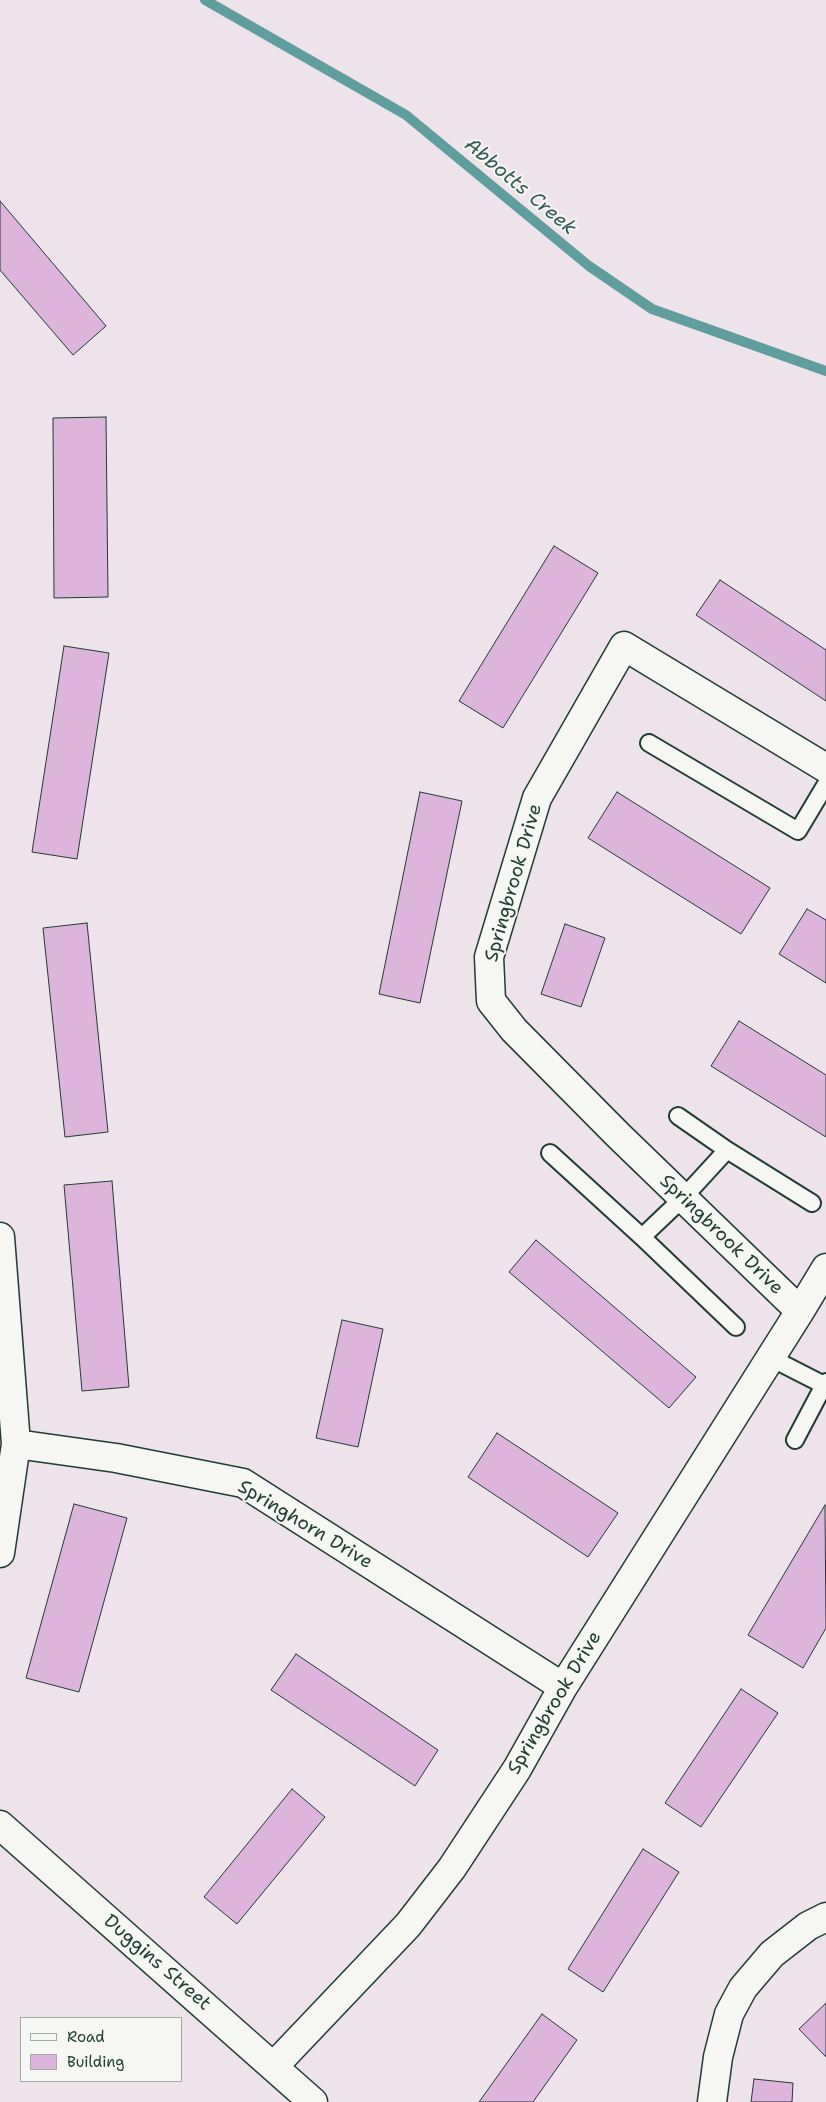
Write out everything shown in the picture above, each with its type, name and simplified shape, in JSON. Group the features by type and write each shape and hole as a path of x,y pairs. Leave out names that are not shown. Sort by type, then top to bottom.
{"street":[{"name":"Springbrook Drive","path":"800,1311 514,1030 491,1001 489,957 537,798 624,646 826,768"},
{"path":"0,1237 16,1444 0,1553"},
{"name":"Springbrook Drive","path":"274,2066 408,1925 452,1868 517,1769 563,1687 826,1268"},
{"name":"Springhorn Drive","path":"16,1444 116,1458 243,1483 563,1687"},
{"name":"Duggins Street","path":"0,1825 313,2102"},
{"path":"712,2102 718,2057 729,2014 743,1988 772,1954 808,1926 826,1917"}],"lane":[{"path":"648,744 798,831 826,784"},
{"path":"678,1116 727,1150 812,1204"},
{"path":"642,1237 683,1198 727,1150"},
{"path":"550,1152 736,1327"},
{"path":"771,1358 825,1384 795,1440"}],"building":[{"path":"0,201 106,326 73,355 0,270"},
{"path":"106,417 108,597 54,598 53,418"},
{"path":"554,546 598,573 503,728 459,701"},
{"path":"720,580 826,650 826,701 696,615"},
{"path":"64,646 109,653 77,859 32,852"},
{"path":"420,792 462,801 420,1003 379,994"},
{"path":"617,792 770,888 741,934 588,838"},
{"path":"807,909 826,920 826,983 779,954"},
{"path":"87,923 108,1132 65,1137 43,928"},
{"path":"565,924 605,938 581,1007 541,994"},
{"path":"739,1021 826,1075 826,1137 711,1066"},
{"path":"112,1181 129,1387 82,1391 64,1185"},
{"path":"536,1240 696,1377 669,1408 509,1272"},
{"path":"342,1320 383,1329 358,1447 316,1438"},
{"path":"497,1433 618,1513 588,1557 468,1477"},
{"path":"74,1504 127,1518 79,1692 26,1678"},
{"path":"825,1505 826,1628 803,1668 748,1635"},
{"path":"296,1654 438,1750 415,1786 271,1690"},
{"path":"741,1689 778,1713 701,1827 665,1803"},
{"path":"292,1789 325,1817 237,1924 204,1897"},
{"path":"643,1849 679,1872 603,1992 568,1969"},
{"path":"826,2003 826,2057 799,2029"},
{"path":"542,2014 577,2040 533,2102 479,2102"},
{"path":"754,2079 793,2083 792,2102 751,2102"}],"waterway":[{"name":"Abbotts Creek","path":"205,0 406,115 589,266 652,309 826,371"}]}
